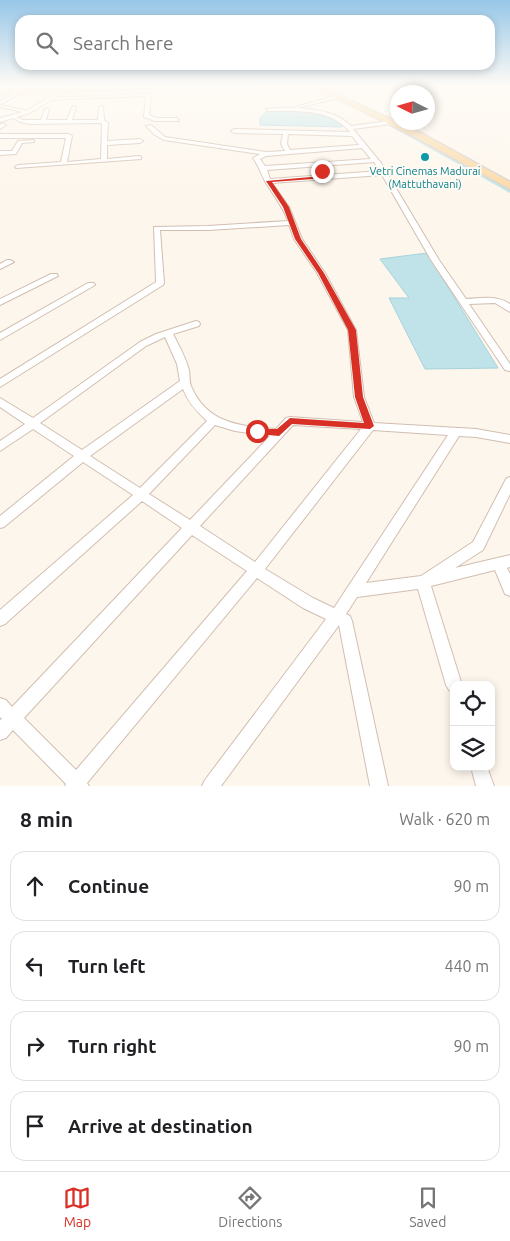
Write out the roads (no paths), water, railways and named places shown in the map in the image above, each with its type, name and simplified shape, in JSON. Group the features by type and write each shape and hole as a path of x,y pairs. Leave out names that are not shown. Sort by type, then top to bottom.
{"main road":[{"path":"412,130 510,186"},
{"path":"420,130 510,178"}],"street":[{"path":"102,122 105,123 104,161"},
{"path":"343,122 375,160 463,302 508,368"},
{"path":"234,131 351,131 388,122"},
{"path":"149,126 156,134 164,138 265,154 363,146"},
{"path":"3,153 13,138 66,131 70,132 64,164"},
{"path":"286,132 284,144 288,152"},
{"path":"0,136 13,138 69,136"},
{"path":"3,153 16,153 21,142 48,141 52,136"},
{"path":"105,143 140,141"},
{"path":"265,154 256,158 263,168 268,181 286,207 298,239 321,273 352,330 359,397 370,426"},
{"path":"18,167 139,158"},
{"path":"263,168 375,160"},
{"path":"317,164 325,177"},
{"path":"268,181 382,173"},
{"path":"0,384 160,283 156,228 208,228 292,222"},
{"path":"0,267 10,262"},
{"path":"0,302 54,276"},
{"path":"0,337 91,285"},
{"path":"463,302 499,301 507,303 510,309"},
{"path":"0,447 143,344 168,332 196,324"},
{"path":"168,332 183,367 185,382 201,411 213,421 239,428 279,433"},
{"path":"0,523 82,456 185,382"},
{"path":"0,402 256,570 308,603 345,621 379,786"},
{"path":"0,619 140,495 213,421"},
{"path":"0,732 290,421 456,432 510,438"},
{"path":"0,706 14,718 77,785 256,570 370,426"},
{"path":"211,786 336,617 456,432"},
{"path":"423,582 478,546 510,482"},
{"path":"353,591 423,582 505,563 510,590"},
{"path":"423,582 453,681"},
{"path":"480,771 485,786"}],"water":[{"path":"260,122 340,122 342,123 342,127 260,125"},
{"path":"427,253 498,368 425,369 389,298 409,298 380,259"}],"waterway":[{"path":"401,130 510,191"}],"place":[{"name":"Vetri Cinemas Madurai (Mattuthavani)","path":"425,157"}]}
